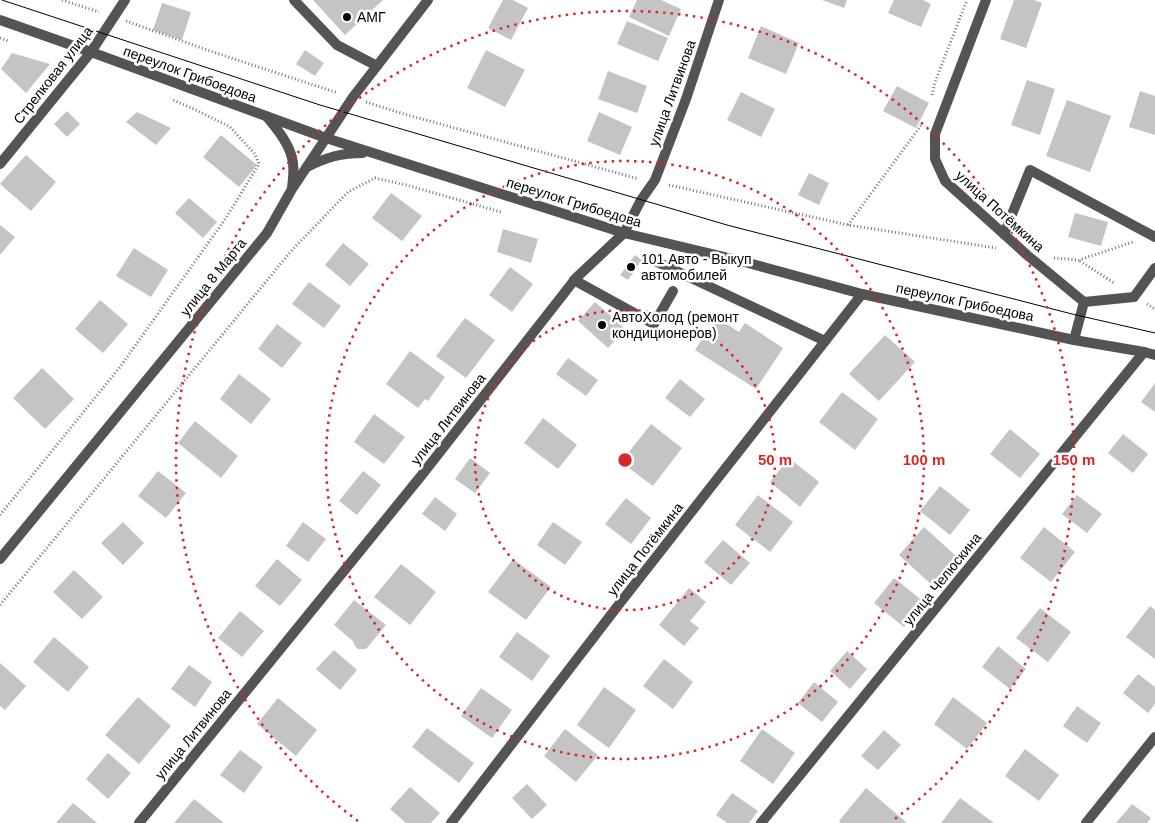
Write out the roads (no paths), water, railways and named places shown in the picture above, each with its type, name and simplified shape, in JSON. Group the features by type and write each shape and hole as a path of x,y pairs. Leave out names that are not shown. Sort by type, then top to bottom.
{"street":[{"name":"Стрелковая улица","path":"0,164 91,52 125,0"},
{"path":"294,0 337,45 377,66"},
{"name":"улица 8 Марта","path":"0,559 267,233 292,189 353,97 428,0"},
{"name":"улица Литвинова","path":"139,823 421,476 574,280 624,233 641,200 655,180 686,99 719,0"},
{"name":"улица Потёмкина","path":"986,0 935,134 935,159 945,181 1084,302"},
{"name":"переулок Грибоедова","path":"0,20 326,138 624,233 741,261 862,294 1074,340 1155,355"},
{"path":"267,117 280,132 293,162 292,189"},
{"path":"306,167 336,155 372,153"},
{"path":"1004,234 1030,170 1154,236"},
{"path":"653,260 825,341"},
{"path":"1074,340 1084,302 1134,297 1155,268"},
{"path":"574,280 654,324 673,291"},
{"name":"улица Потёмкина","path":"451,823 620,603 862,294"},
{"name":"улица Челюскина","path":"761,823 1144,352"},
{"path":"1086,823 1155,736"}],"tram line":[{"path":"2,0 320,105 727,225 1072,314 1155,333"}],"place":[{"name":"АМГ","path":"347,17"},
{"name":"101 Авто - Выкуп автомобилей","path":"631,267"},
{"name":"АвтоХолод (ремонт кондиционеров)","path":"602,325"}]}
